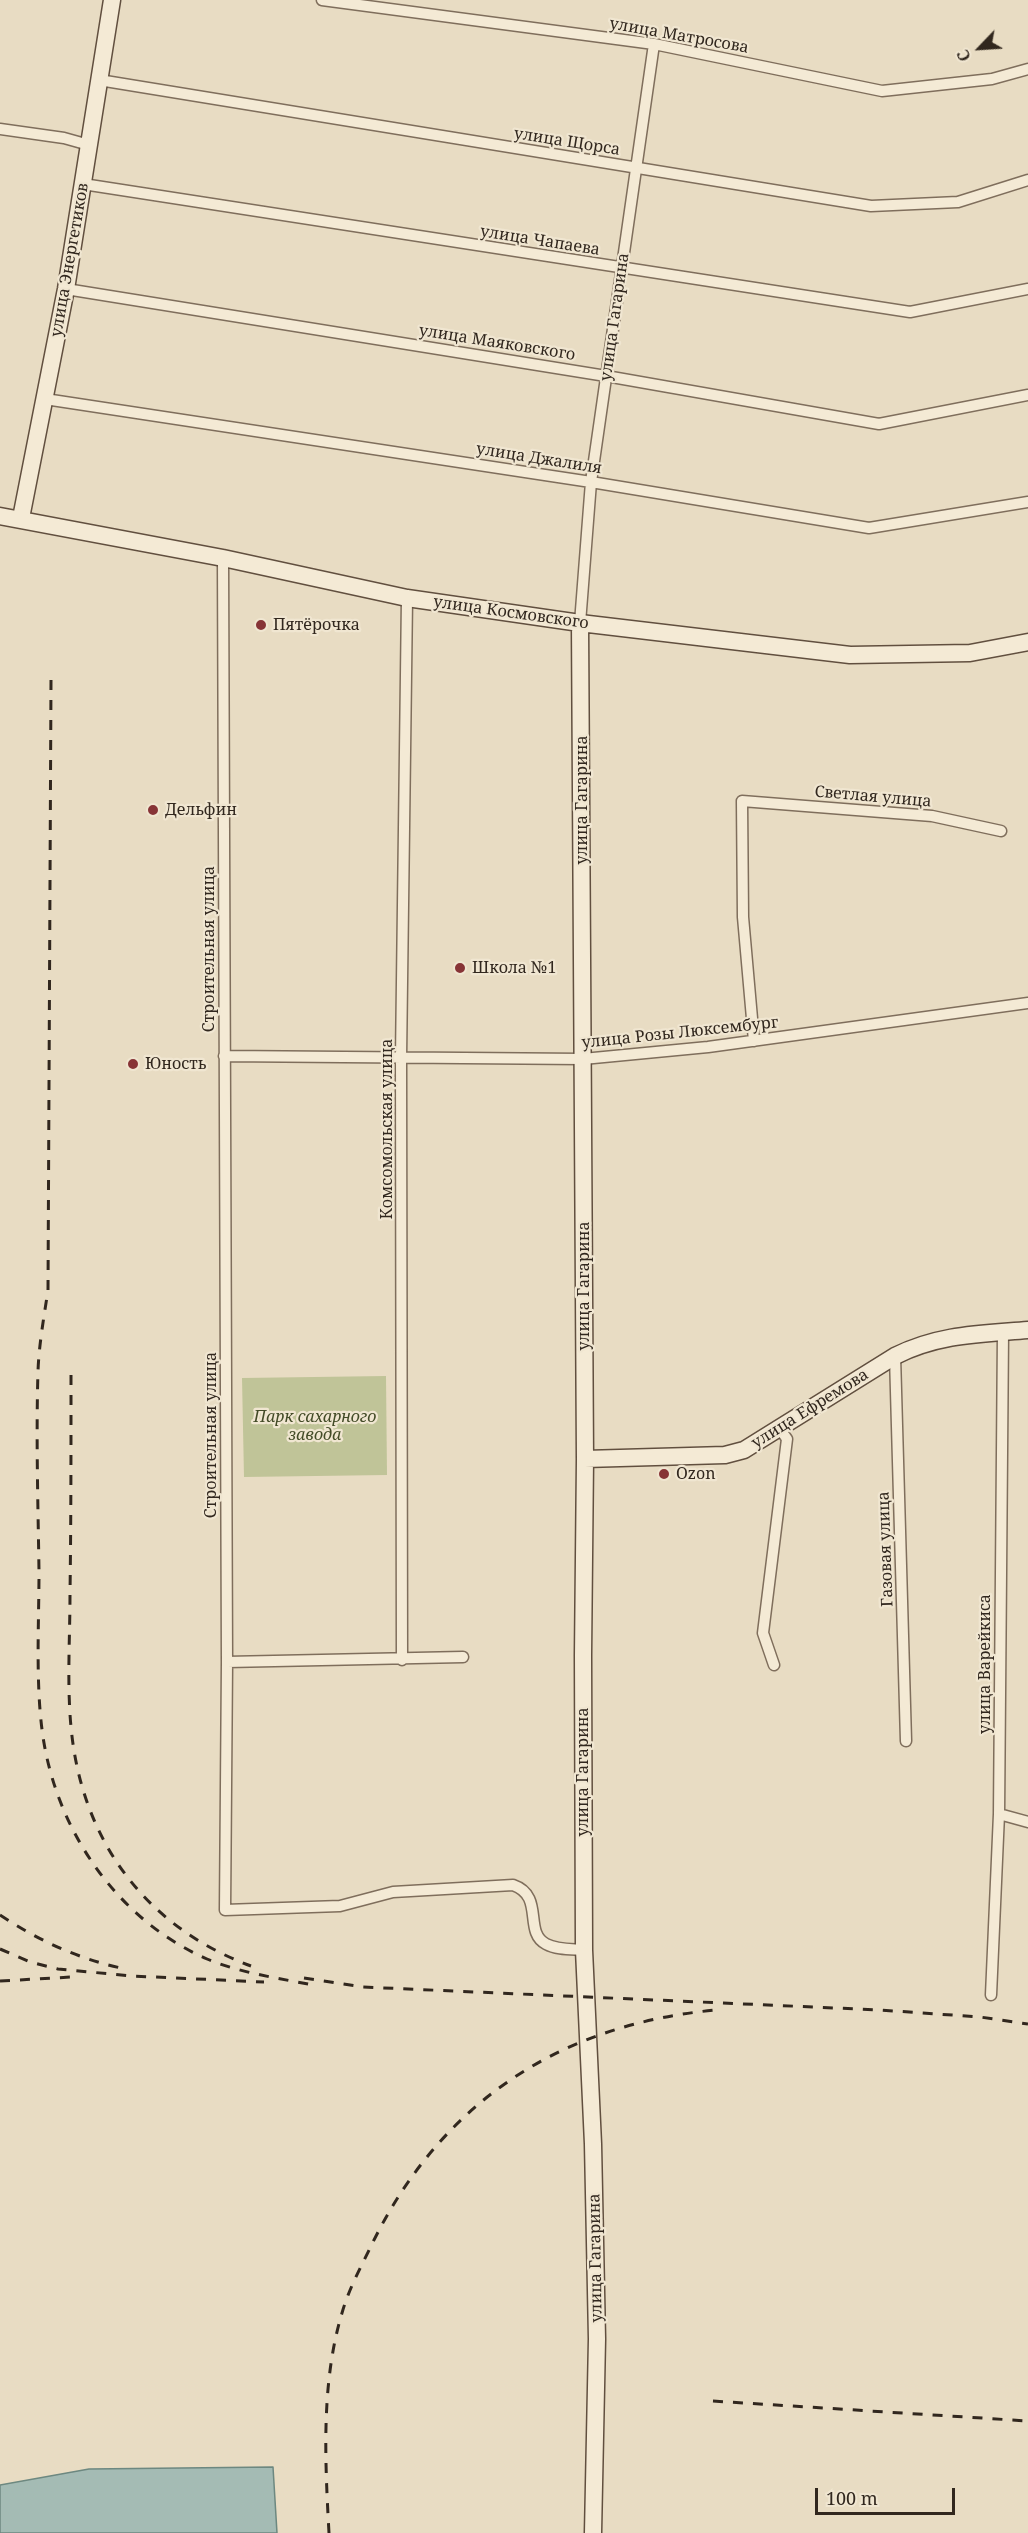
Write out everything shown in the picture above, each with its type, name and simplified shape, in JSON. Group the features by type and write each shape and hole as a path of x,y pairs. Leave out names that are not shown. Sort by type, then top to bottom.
{"street":[{"name":"улица Энергетиков","path":"21,518 66,289 112,0"},
{"name":"улица Матросова","path":"322,0 654,45 882,91 992,79 1028,69"},
{"name":"улица Гагарина","path":"593,2533 597,2328 593,2144 584,1950 585,1460 580,623 591,482 654,45"},
{"name":"улица Щорса","path":"99,80 871,206 958,202 1028,180"},
{"path":"0,129 64,138 89,145"},
{"name":"улица Чапаева","path":"83,184 910,312 1028,289"},
{"name":"улица Маяковского","path":"66,289 606,376 879,424 1028,395"},
{"name":"улица Джалиля","path":"45,399 591,482 869,528 1028,502"},
{"name":"улица Космовского","path":"0,516 21,518 223,558 407,598 580,623 850,655 970,653 1028,642"},
{"name":"Строительная улица","path":"223,558 227,1662 225,1910 340,1906 393,1893 513,1885 522,1888 532,1903 535,1928 538,1937 544,1943 559,1948 584,1950"},
{"name":"Комсомольская улица","path":"402,1659 401,1058 407,598"},
{"name":"Светлая улица","path":"754,1041 743,916 742,801 932,816 1001,831"},
{"name":"улица Розы Люксембург","path":"224,1056 583,1059 644,1055 1028,1003"},
{"name":"улица Ефремова","path":"585,1460 725,1455 744,1450 895,1356 920,1344 945,1338 1028,1330"},
{"name":"улица Варейкиса","path":"991,1995 999,1814 1003,1332"},
{"name":"Газовая улица","path":"895,1356 906,1742"},
{"path":"774,1665 763,1633 787,1439 780,1429"},
{"path":"227,1662 463,1657"},
{"path":"999,1814 1028,1822"}],"green space":[{"name":"Парк сахарного завода","path":"386,1376 387,1475 244,1477 242,1378"}],"water":[{"path":"273,2467 277,2533 0,2533 0,2485 89,2469"}],"railway":[{"path":"51,680 48,1290 39,1361 37,1421 38,1680 44,1743 52,1777 64,1811 80,1842 99,1872 121,1898 147,1922 176,1943 220,1964 246,1972 313,1985"},
{"path":"71,1375 69,1688 73,1744 81,1782 93,1818 110,1851 130,1880 155,1907 183,1930 215,1950 251,1966"},
{"path":"0,1915 58,1947 88,1959 121,1968"},
{"path":"0,1949 30,1962 58,1969 132,1976 264,1982"},
{"path":"0,1981 72,1977"},
{"path":"304,1978 363,1987 880,2010 980,2017 1028,2024"},
{"path":"329,2533 326,2422 335,2340 352,2286 401,2192 434,2149 471,2111 512,2079 558,2053 607,2032 660,2018 716,2010"},
{"path":"713,2401 1028,2421"}],"place":[{"name":"Пятёрочка","path":"261,625"},
{"name":"Дельфин","path":"153,810"},
{"name":"Школа №1","path":"460,968"},
{"name":"Юность","path":"133,1064"},
{"name":"Ozon","path":"664,1474"}]}
